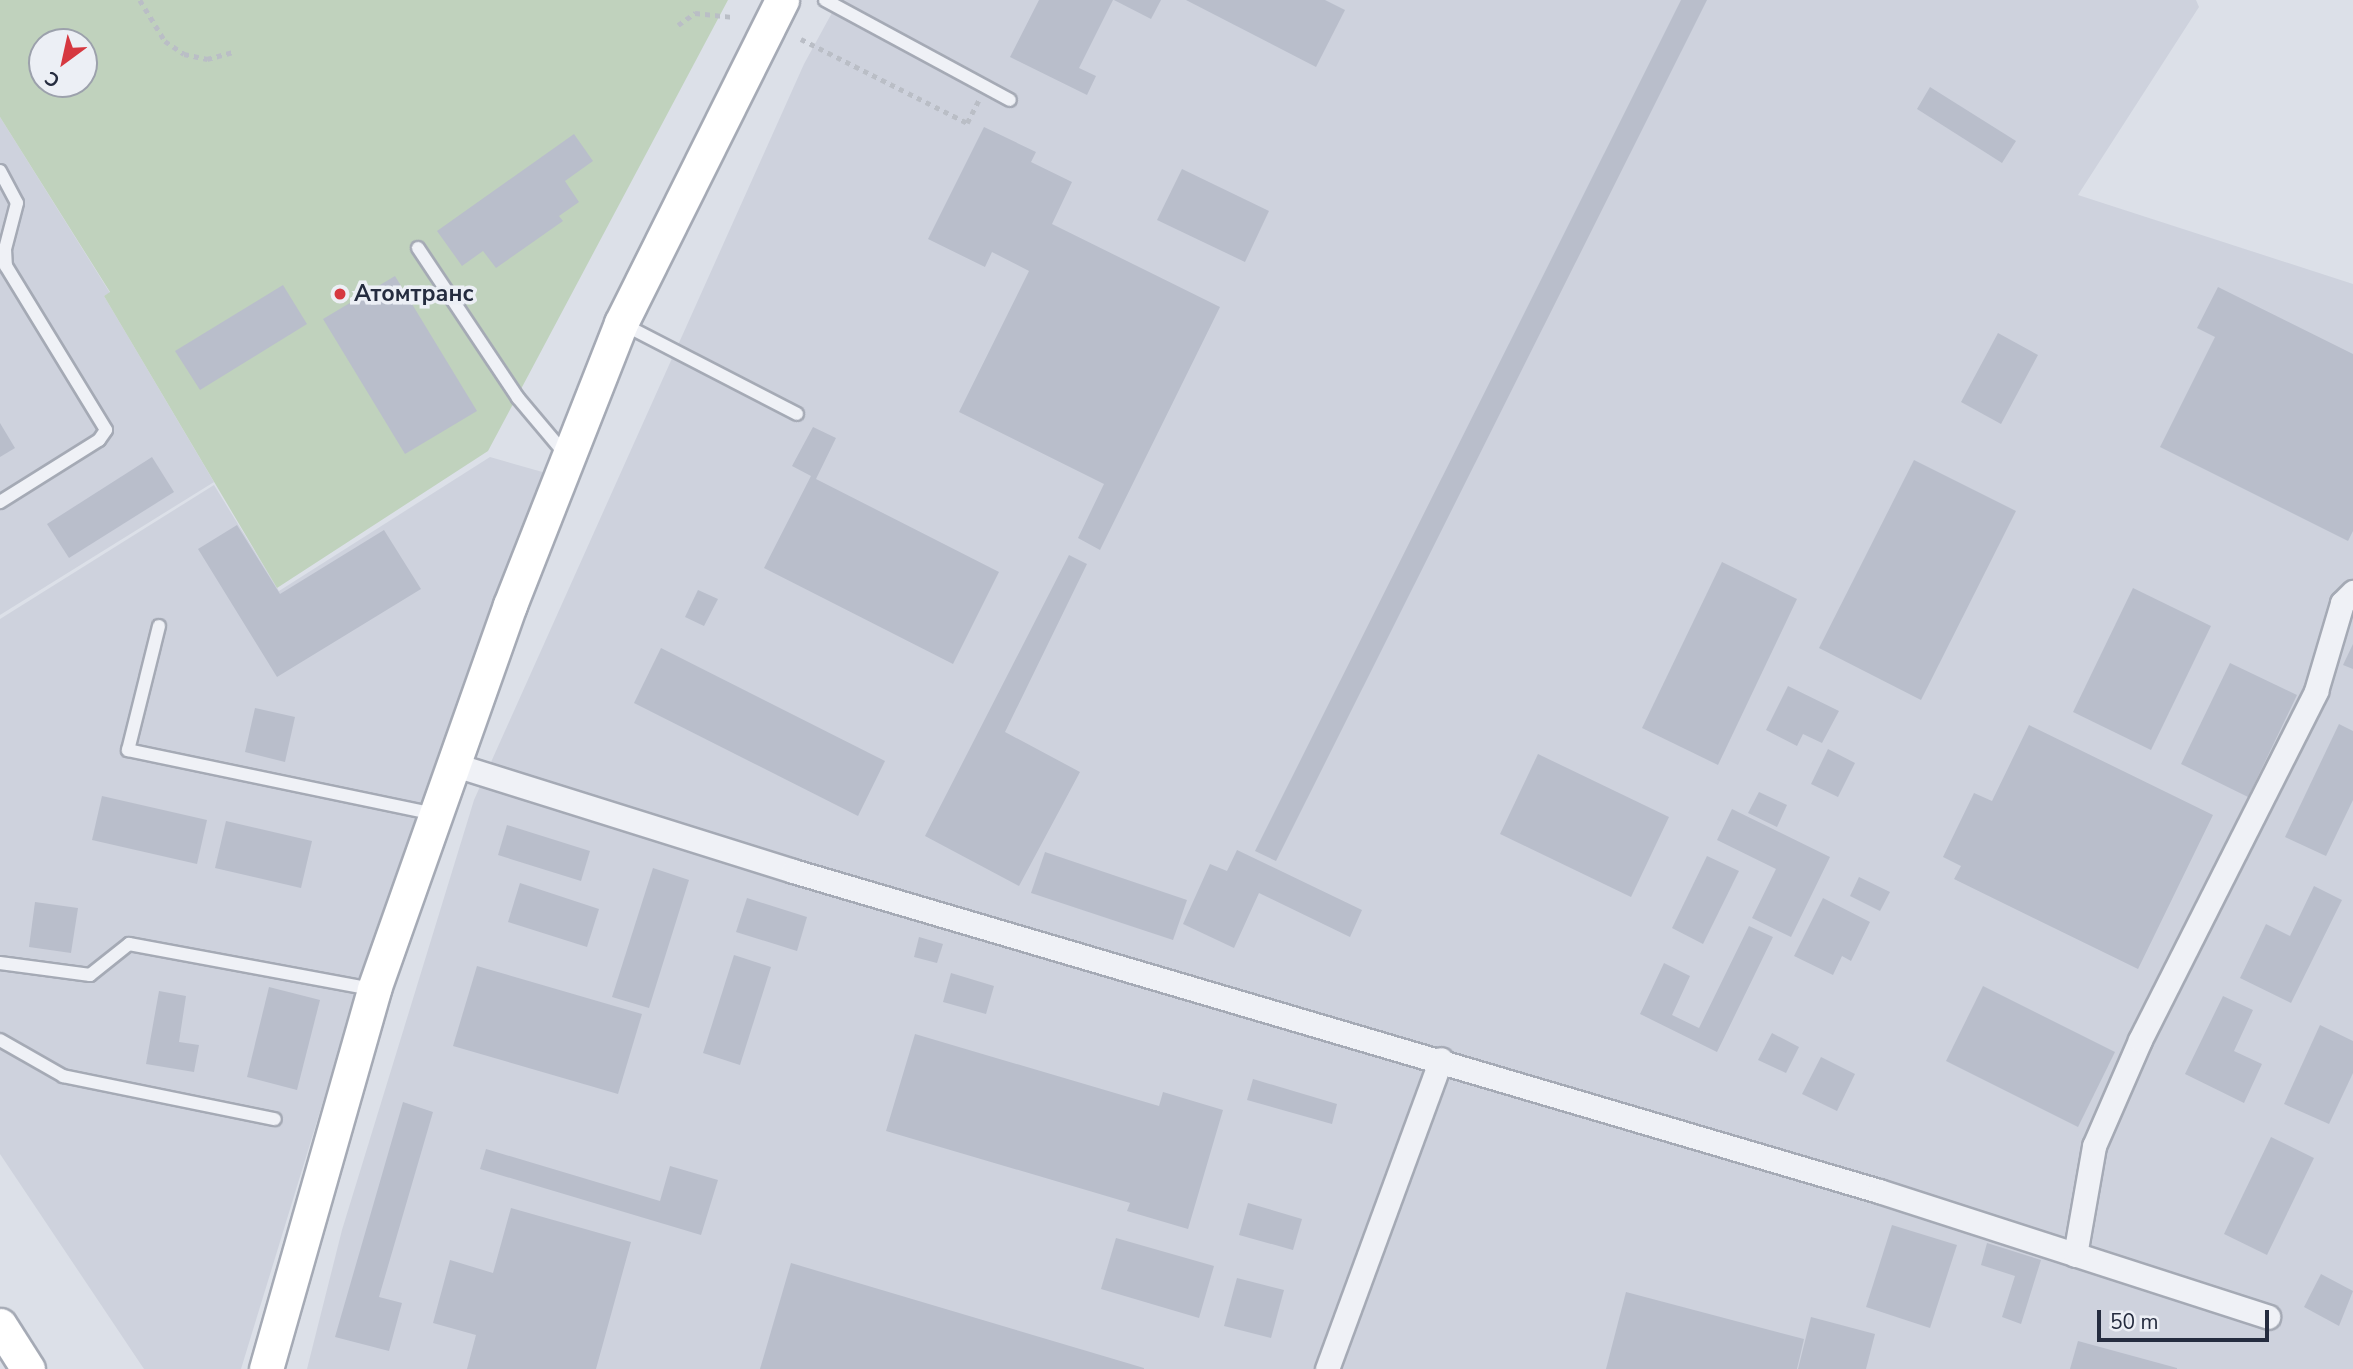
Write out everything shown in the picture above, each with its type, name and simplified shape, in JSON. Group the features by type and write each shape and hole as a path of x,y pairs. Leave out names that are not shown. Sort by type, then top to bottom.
{"street":[{"path":"266,1369 374,989 452,764 567,457 621,323 782,0"},
{"path":"2075,1255 2094,1146 2140,1040 2316,691 2342,603 2353,592"},
{"path":"452,764 793,871 1441,1059 2268,1317"},
{"path":"1327,1369 1441,1059"},
{"path":"0,1325 28,1369"}],"lane":[{"path":"825,0 1010,100"},
{"path":"0,171 18,203 5,249 6,266 106,430 99,440 0,502"},
{"path":"418,248 518,398 567,457"},
{"path":"621,323 797,414"},
{"path":"159,626 128,750 435,814"},
{"path":"0,963 90,975 129,944 374,989"},
{"path":"0,1040 63,1076 275,1119"}],"path":[{"path":"140,0 165,41 184,54 207,59 234,52"},
{"path":"677,25 695,13 732,17"},
{"path":"801,39 967,123 986,86"}],"shaded area":[{"path":"839,0 2196,0 2199,7 2078,195 2353,284 2353,1369 307,1369 342,1230 474,800 804,64"},
{"path":"0,117 110,293 104,296 214,482 0,615"},
{"path":"490,457 546,473 344,1033 241,1369 144,1369 0,1154 0,619 214,485 279,591"}],"green space":[{"name":"Атомтранс","path":"0,0 728,0 488,451 277,588 104,296 110,292 0,117"}],"building":[{"path":"1039,0 1113,0 1079,68 1096,76 1087,95 1010,57"},
{"path":"1114,0 1161,0 1151,19"},
{"path":"1186,0 1325,0 1345,10 1316,67"},
{"path":"1681,0 1707,0 1276,861 1255,851"},
{"path":"1930,87 2016,141 2002,163 1917,109"},
{"path":"984,127 1036,152 1031,162 1072,182 1052,224 1220,307 1100,550 1078,538 1104,484 959,412 1029,271 992,252 985,267 928,239"},
{"path":"574,134 593,161 565,181 579,202 559,216 563,221 496,268 483,251 462,266 437,231"},
{"path":"1182,169 1269,211 1245,262 1157,220"},
{"path":"395,276 477,411 405,454 323,319"},
{"path":"283,285 307,324 200,390 175,351"},
{"path":"2218,287 2353,354 2353,531 2348,541 2160,447 2215,337 2197,328"},
{"path":"1998,333 2038,355 2001,424 1961,402"},
{"path":"0,423 15,448 0,457"},
{"path":"813,427 836,438 816,479 999,572 953,664 764,568 811,476 792,466"},
{"path":"152,457 174,492 69,558 47,524"},
{"path":"1914,460 2016,511 1921,700 1819,648"},
{"path":"237,525 280,594 384,530 421,589 277,677 198,549"},
{"path":"1069,555 1087,564 1005,732 1080,772 1019,886 925,836"},
{"path":"1722,562 1797,599 1718,765 1642,728"},
{"path":"2133,588 2211,626 2151,750 2073,712"},
{"path":"698,590 718,599 704,626 685,617"},
{"path":"2353,644 2353,669 2343,665"},
{"path":"661,648 885,761 858,816 634,703"},
{"path":"2230,663 2297,695 2248,797 2181,764"},
{"path":"1788,686 1839,711 1822,743 1803,734 1797,746 1766,730"},
{"path":"255,708 295,717 285,762 245,752"},
{"path":"2339,724 2353,731 2353,800 2326,856 2285,837"},
{"path":"2029,725 2213,815 2138,969 1954,879 1961,866 1943,857 1974,793 1992,801"},
{"path":"1828,749 1855,763 1838,797 1811,784"},
{"path":"1538,754 1669,817 1631,897 1500,834"},
{"path":"1759,792 1787,805 1777,827 1748,813"},
{"path":"102,796 207,820 197,864 92,840"},
{"path":"1732,809 1830,857 1791,937 1752,918 1776,869 1717,840"},
{"path":"226,821 312,841 301,888 215,868"},
{"path":"507,825 590,851 581,881 498,855"},
{"path":"1237,850 1362,910 1350,937 1259,893 1234,948 1183,924 1210,864 1227,871"},
{"path":"1045,852 1187,900 1173,940 1031,893"},
{"path":"1707,856 1739,871 1703,944 1672,928"},
{"path":"653,868 689,880 649,1008 612,997"},
{"path":"1859,877 1890,892 1880,911 1850,896"},
{"path":"520,883 599,909 587,947 508,922"},
{"path":"2314,886 2342,900 2291,1003 2240,978 2266,924 2290,936"},
{"path":"747,898 807,917 797,951 736,932"},
{"path":"1823,898 1870,922 1851,961 1842,956 1833,975 1794,956"},
{"path":"35,902 78,908 71,953 29,947"},
{"path":"1749,926 1773,937 1717,1052 1640,1014 1664,963 1690,976 1672,1015 1699,1028"},
{"path":"919,937 943,944 937,963 914,957"},
{"path":"734,955 771,967 740,1065 703,1053"},
{"path":"477,966 642,1014 618,1094 453,1046"},
{"path":"951,973 994,986 986,1014 943,1002"},
{"path":"1983,986 2115,1052 2078,1127 1946,1061"},
{"path":"269,987 320,1000 297,1090 247,1077"},
{"path":"159,991 186,996 179,1042 199,1045 194,1072 146,1064"},
{"path":"2223,996 2253,1010 2234,1051 2262,1064 2244,1103 2185,1074"},
{"path":"2320,1025 2353,1041 2353,1073 2329,1124 2284,1104"},
{"path":"1772,1033 1799,1047 1786,1073 1758,1060"},
{"path":"915,1034 1159,1106 1163,1092 1223,1110 1188,1229 1127,1211 1130,1203 886,1131"},
{"path":"1821,1057 1855,1074 1837,1111 1802,1094"},
{"path":"1253,1079 1337,1104 1332,1124 1247,1100"},
{"path":"403,1102 433,1112 379,1297 402,1303 389,1351 335,1337"},
{"path":"2271,1137 2314,1158 2267,1255 2224,1234"},
{"path":"486,1149 660,1201 670,1166 718,1180 701,1235 480,1169"},
{"path":"1248,1203 1302,1219 1293,1250 1239,1235"},
{"path":"511,1208 631,1242 596,1369 467,1369 476,1335 433,1323 450,1260 493,1273"},
{"path":"1892,1225 1957,1245 1930,1328 1866,1307"},
{"path":"1116,1238 1214,1266 1199,1318 1101,1289"},
{"path":"1987,1243 2041,1260 2021,1324 2002,1317 2015,1276 1981,1265"},
{"path":"791,1263 1144,1368 1144,1369 760,1369"},
{"path":"2321,1274 2353,1291 2339,1326 2304,1307"},
{"path":"1237,1278 1284,1290 1271,1338 1224,1326"},
{"path":"1626,1292 1804,1339 1797,1369 1606,1369"},
{"path":"1811,1317 1875,1334 1866,1369 1798,1369"},
{"path":"2078,1341 2177,1368 2177,1369 2070,1369"}],"place":[{"name":"Атомтранс","path":"340,294"}]}
